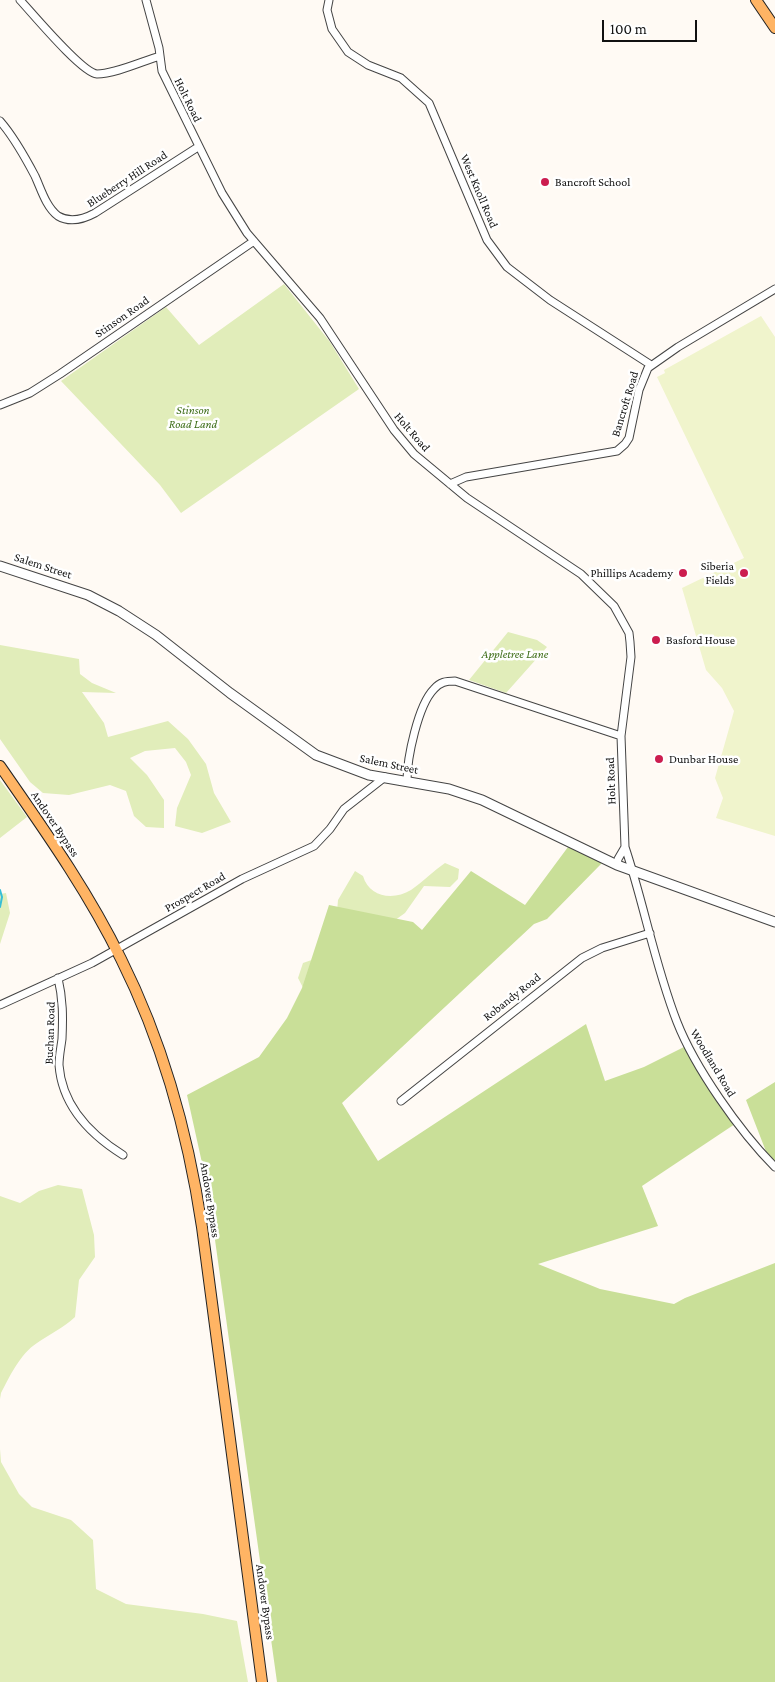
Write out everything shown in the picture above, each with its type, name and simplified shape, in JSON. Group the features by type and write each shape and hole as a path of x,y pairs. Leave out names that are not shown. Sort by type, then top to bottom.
{"main road":[{"path":"756,0 775,28"},
{"name":"Andover Bypass","path":"0,766 62,857 116,949 151,1027 182,1118 195,1177 262,1682"}],"street":[{"path":"20,0 79,64 91,73 103,73 160,56"},
{"name":"Holt Road","path":"146,0 162,71 222,193 254,241 320,318 394,430 414,454 450,484 498,519 581,574 614,606 630,642 621,736 625,847 632,871"},
{"name":"West Knoll Road","path":"329,0 327,10 332,29 348,52 368,65 401,78 429,103 487,240 507,267 550,300 651,365"},
{"name":"Blueberry Hill Road","path":"0,120 24,156 51,208 61,217 72,220 84,219 95,214 198,146"},
{"name":"Stinson Road","path":"0,405 30,393 60,374 254,241"},
{"name":"Bancroft Road","path":"450,484 466,477 617,451 625,444 628,438 641,383 651,365 775,290"},
{"name":"Salem Street","path":"0,566 64,586 106,603 156,635 302,746 332,762 368,774 449,789 482,800 617,865 775,922"},
{"path":"407,781 415,729 429,695 434,688 446,681 454,681 621,736"},
{"name":"Prospect Road","path":"0,1005 116,949 242,879 314,846 330,829 344,809 385,777"},
{"name":"Holt Road","path":"617,865 618,858 625,847"},
{"name":"Woodland Road","path":"632,871 677,1022 700,1067 732,1114 775,1167"},
{"name":"Robandy Road","path":"401,1101 582,958 602,948 650,933"},
{"name":"Buchan Road","path":"58,978 63,1007 59,1065 65,1090 75,1111 88,1128 102,1142 123,1155"}],"green space":[{"name":"Stinson Road Land","path":"284,284 330,342 359,389 181,513 160,485 61,381 166,307 199,345"},
{"name":"Siberia Fields","path":"761,316 775,337 775,836 716,818 723,798 715,778 734,711 722,688 706,670 682,588 744,558 657,377 665,373 664,370"},
{"name":"Appletree Lane","path":"508,632 537,640 547,647 506,693 469,680"},
{"path":"0,645 79,659 80,674 92,683 116,693 82,692 104,723 108,737 168,721 188,739 206,764 214,793 231,822 202,833 175,826 177,808 191,775 186,762 175,748 145,751 130,758 147,775 164,800 164,828 146,827 134,816 126,791 110,785 69,795 43,793 30,782 0,739"},
{"path":"0,780 27,817 0,838"},
{"path":"568,847 602,863 547,919 534,924 342,1103 378,1161 586,1024 605,1081 644,1067 684,1047 735,1124 642,1186 658,1226 538,1264 600,1289 674,1304 775,1263 775,1682 277,1682 208,1190 187,1095 259,1057 287,1018 302,988 329,905 413,922 422,930 471,871 525,905"},
{"path":"445,863 459,869 458,879 450,887 424,886 405,913 384,928 311,1003 298,978 303,963 323,956 336,924 338,900 355,871 363,876 370,889 376,893 389,896 411,890"},
{"path":"6,893 10,913 0,944 0,894"},
{"path":"775,1082 775,1165 767,1154 746,1100"},
{"path":"58,1185 82,1189 94,1235 95,1257 79,1280 75,1317 25,1353 1,1393 0,1399 0,1196 20,1203 39,1191"},
{"path":"0,1449 1,1462 19,1494 32,1507 71,1520 93,1540 96,1589 126,1604 203,1614 237,1621 248,1682 0,1682"}],"waterway":[{"path":"0,890 2,897 0,907"}],"place":[{"name":"Bancroft School","path":"545,182"},
{"name":"Phillips Academy","path":"683,573"},
{"name":"Siberia Fields","path":"744,573"},
{"name":"Basford House","path":"656,640"},
{"name":"Dunbar House","path":"659,759"}]}
